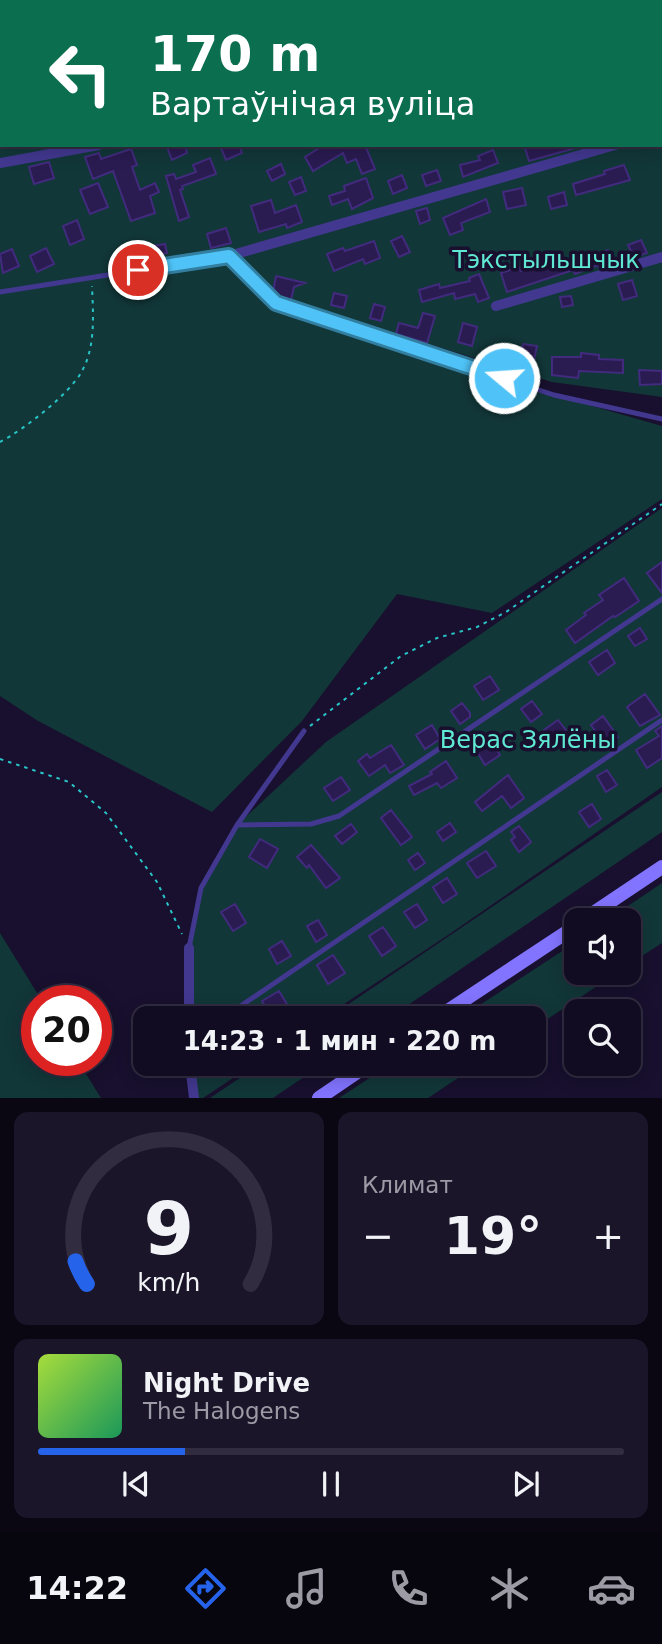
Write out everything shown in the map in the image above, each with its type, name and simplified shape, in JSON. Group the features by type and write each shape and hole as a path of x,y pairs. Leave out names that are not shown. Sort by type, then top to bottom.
{"main road":[{"path":"601,908 662,867"},
{"path":"455,1006 564,934"},
{"path":"319,1098 351,1076"}],"street":[{"path":"0,163 88,147"},
{"path":"115,274 229,256 608,147"},
{"path":"496,306 662,257"},
{"path":"189,948 189,1006"},
{"path":"191,1076 194,1098"}],"lane":[{"path":"229,256 276,303 554,395 662,419"},
{"path":"0,292 115,274"},
{"path":"237,825 311,824 340,816 662,599"},
{"path":"241,1006 662,720"},
{"path":"189,948 201,888 237,825 304,731"}],"path":[{"path":"0,442 61,397 82,371 93,330 92,278"},
{"path":"304,731 401,656 437,638 477,627 506,612 662,504"},
{"path":"0,759 69,782 106,813 157,882 189,948"}],"green space":[{"name":"Тэкстыльшчык","path":"0,147 662,147 662,397 552,382 279,298 228,252 276,303 554,395 662,426 662,499 492,613 397,594 302,721 212,812 38,721 0,696"},
{"name":"Верас Зялёны","path":"662,508 662,787 341,1006 189,1006 189,948 201,888 237,825 326,742"},
{"path":"662,792 662,832 407,1006 346,1006"},
{"path":"662,883 662,943 641,957 641,908 625,908"},
{"path":"0,933 32,985 21,985 21,1076 87,1076 101,1098 0,1098"},
{"path":"564,950 564,985 599,985 578,999 564,999 564,1008 546,1020 546,1006 478,1006"},
{"path":"191,1076 236,1076 203,1098 194,1098"},
{"path":"243,1076 305,1076 273,1098 210,1098"},
{"path":"373,1076 461,1076 428,1098 339,1098"}],"building":[{"path":"167,147 186,147 187,153 172,160"},
{"path":"240,147 242,153 226,160 221,148"},
{"path":"321,147 366,147 375,169 362,174 356,159 347,163 343,153 313,171 305,157"},
{"path":"525,147 579,147 529,161"},
{"path":"131,149 137,165 132,167 140,190 155,183 159,192 150,196 155,213 131,221 113,171 93,179 85,157 99,153 101,159"},
{"path":"493,150 498,163 463,177 460,165 480,160 478,156"},
{"path":"210,158 216,174 182,186 183,189 180,190 189,217 179,221 166,176 174,174 176,179 196,172 193,165"},
{"path":"49,162 54,178 34,184 29,167"},
{"path":"281,164 285,174 272,181 267,171"},
{"path":"624,165 630,180 576,195 573,184"},
{"path":"437,170 441,181 426,186 422,175"},
{"path":"402,175 407,188 393,194 388,181"},
{"path":"301,177 306,191 295,195 289,182"},
{"path":"366,178 373,198 352,209 348,199 332,205 329,196 345,191 344,186"},
{"path":"98,183 108,207 90,214 80,190"},
{"path":"522,188 526,205 507,209 503,192"},
{"path":"564,192 567,205 551,209 548,197"},
{"path":"486,199 490,212 461,223 463,230 450,235 443,218"},
{"path":"271,200 275,213 296,205 302,222 287,228 286,224 259,232 251,206"},
{"path":"427,208 430,220 420,224 416,211"},
{"path":"77,220 84,239 70,245 63,226"},
{"path":"226,228 231,243 211,248 207,234"},
{"path":"402,236 410,252 399,257 391,241"},
{"path":"641,240 647,253 634,257 628,245"},
{"path":"374,241 380,258 365,264 363,259 334,271 327,254"},
{"path":"165,244 167,253 145,257 141,248"},
{"path":"46,248 54,264 37,272 30,256"},
{"path":"12,249 19,266 3,273 0,254"},
{"path":"608,250 613,263 599,268 598,265 575,274 573,270 507,292 501,273 519,267 521,271 551,260 553,265 585,253 587,258"},
{"path":"479,274 489,298 478,302 475,294 455,299 454,293 422,302 419,290 439,284 440,288 470,281 469,278"},
{"path":"276,276 305,283 294,287 291,300 278,297 273,292"},
{"path":"632,280 637,296 623,300 618,284"},
{"path":"334,293 347,296 344,308 331,305"},
{"path":"571,296 573,305 562,307 560,297"},
{"path":"374,304 385,307 381,321 370,318"},
{"path":"423,313 435,316 427,343 396,334 399,323 418,328"},
{"path":"463,323 477,327 472,346 458,342"},
{"path":"523,344 537,346 534,360 520,357"},
{"path":"581,353 599,355 599,359 623,360 623,373 579,371 578,378 552,375 552,357 581,357"},
{"path":"639,370 662,371 662,384 640,385"},
{"path":"662,562 662,593 647,573"},
{"path":"624,578 639,601 575,643 566,630 603,600 599,595"},
{"path":"640,628 647,639 635,646 628,636"},
{"path":"607,650 615,663 598,675 589,662"},
{"path":"490,676 499,690 483,700 474,686"},
{"path":"645,694 660,715 640,726 627,707"},
{"path":"532,701 542,714 531,722 521,709"},
{"path":"462,703 470,717 460,724 451,711"},
{"path":"603,716 618,737 606,746 591,725"},
{"path":"558,720 566,730 552,740 544,730"},
{"path":"432,725 440,739 425,749 416,735"},
{"path":"662,726 662,758 647,768 636,750 659,736 655,731"},
{"path":"488,738 500,755 485,765 474,747"},
{"path":"391,745 404,765 390,773 385,765 369,776 358,761 367,754 370,758"},
{"path":"446,761 457,778 441,788 437,783 414,795 409,786 432,774 430,772"},
{"path":"607,770 617,785 606,792 597,776"},
{"path":"508,775 524,798 511,808 502,796 482,811 475,802"},
{"path":"341,777 350,790 333,801 324,788"},
{"path":"592,804 601,819 589,827 579,812"},
{"path":"391,810 412,837 401,845 381,818"},
{"path":"450,823 456,832 443,841 437,832"},
{"path":"351,824 357,832 342,844 335,836"},
{"path":"519,826 531,842 519,852 511,840 515,837 511,832"},
{"path":"260,839 278,849 267,868 249,857"},
{"path":"311,845 340,878 326,888 309,865 307,868 297,857"},
{"path":"486,851 496,866 477,878 467,863"},
{"path":"418,853 425,863 415,870 408,860"},
{"path":"447,878 457,894 443,903 433,887"},
{"path":"235,904 246,923 233,931 221,912"},
{"path":"417,904 427,920 415,928 404,912"},
{"path":"318,920 327,935 316,942 307,926"},
{"path":"383,927 396,946 382,956 369,936"},
{"path":"282,941 291,956 277,964 269,949"},
{"path":"333,955 345,973 328,984 317,965"},
{"path":"279,991 288,1006 265,1006 262,1001"}],"route":[{"path":"138,270 229,256 276,303 504,378"}]}
